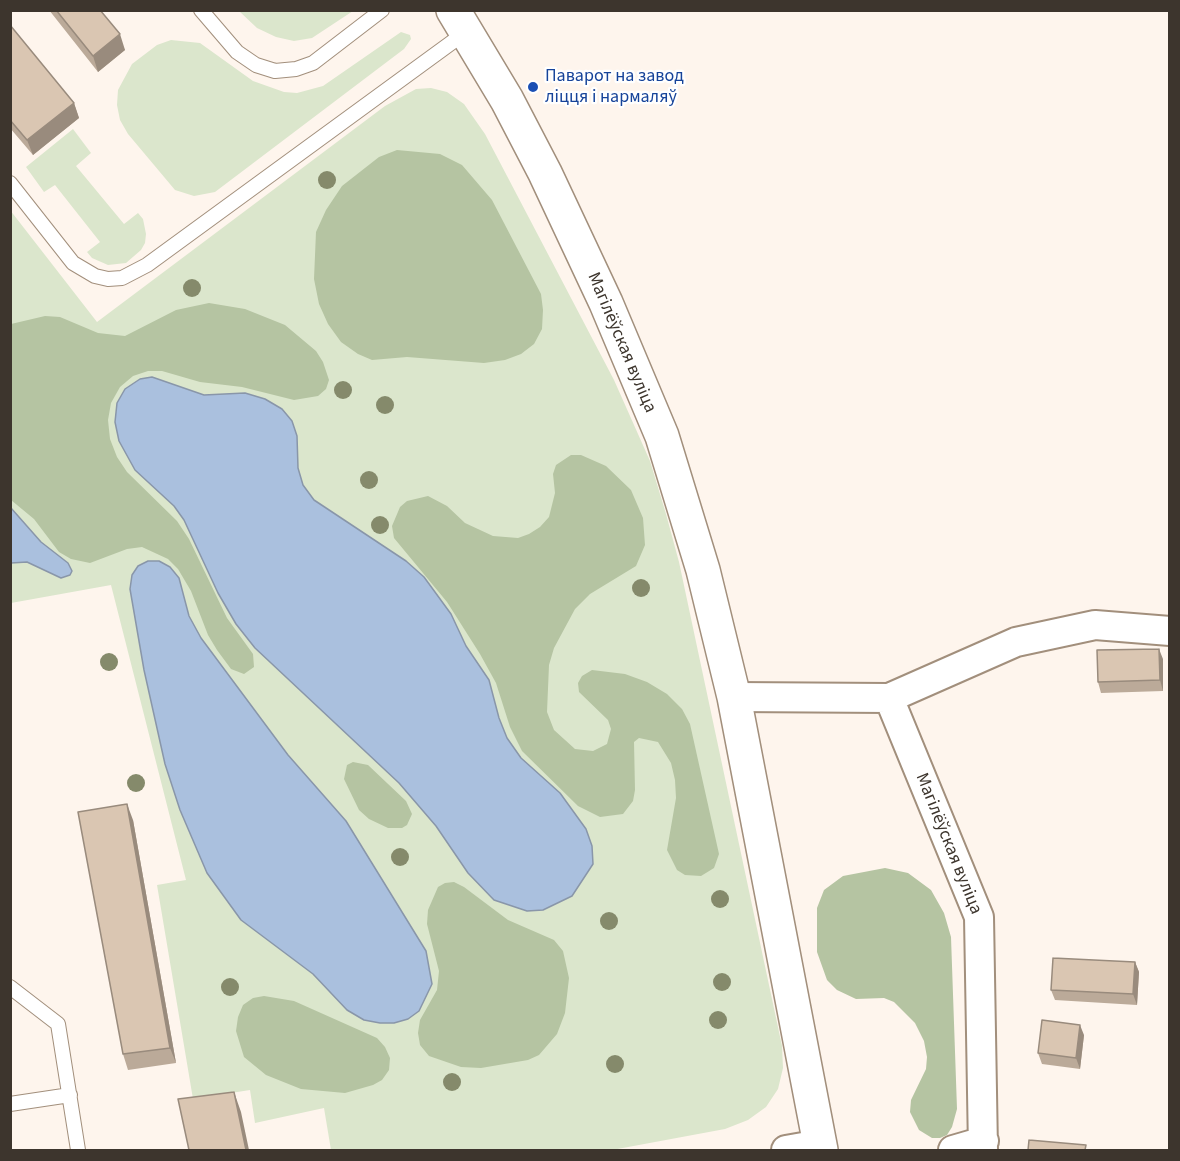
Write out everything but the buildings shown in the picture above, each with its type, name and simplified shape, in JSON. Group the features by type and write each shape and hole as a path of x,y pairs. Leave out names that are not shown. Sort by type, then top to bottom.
{"street":[{"name":"Магілёўская вуліца","path":"459,21 507,100 545,173 606,303 662,436 703,570 734,697 821,1147"},
{"path":"734,697 889,698 1016,642 1095,625 1170,631"},
{"name":"Магілёўская вуліца","path":"889,698 980,917 984,1146"},
{"path":"953,1150 984,1146"},
{"path":"786,1150 821,1147"}],"lane":[{"path":"201,10 237,52 256,65 275,71 296,69 313,63 382,10"},
{"path":"10,183 73,263 95,276 108,279 122,278 147,265 459,21"},
{"path":"10,987 58,1023 78,1150"},
{"path":"10,1104 70,1095"}],"green space":[{"path":"239,11 353,11 312,38 294,41 276,37 257,28"},
{"path":"401,32 410,35 411,39 404,49 215,192 194,196 175,190 128,134 120,120 117,105 118,90 132,64 157,45 171,40 200,43 253,81 284,92 297,93 323,86"},
{"path":"431,88 447,92 464,104 485,134 614,380 650,461 666,514 679,562 782,1046 783,1068 778,1089 766,1107 748,1120 725,1129 612,1150 331,1150 324,1108 255,1123 250,1090 193,1099 157,885 186,880 111,585 11,603 10,210 97,322 385,106 416,89"},
{"path":"73,129 91,153 76,166 124,224 138,213 143,219 145,243 141,250 126,263 108,265 92,258 87,252 100,242 55,185 44,192 26,167"},
{"path":"397,150 440,154 462,165 492,200 541,294 542,329 534,344 521,354 505,360 484,363 407,357 372,360 358,354 341,342 328,324 319,304 314,279 316,232 326,210 342,186 379,157"},
{"path":"209,303 245,309 285,325 316,351 323,362 329,380 326,389 318,396 294,400 242,387 200,382 162,371 148,371 133,376 120,387 111,403 108,420 110,439 117,457 127,472 177,521 189,539 227,618 253,654 254,667 244,674 231,669 217,650 208,635 191,591 178,569 168,559 142,547 127,549 90,563 71,559 59,552 34,519 11,500 11,324 45,316 60,317 98,333 125,336 176,310"},
{"path":"571,455 581,455 606,466 631,490 643,518 645,545 636,566 590,594 575,609 554,648 549,665 547,712 554,730 575,749 593,751 607,744 611,729 608,720 579,692 578,683 582,676 592,670 625,674 647,682 667,694 682,709 690,724 719,854 714,868 701,876 685,875 677,870 667,850 676,798 675,780 671,763 658,742 639,738 634,742 635,790 633,801 623,814 600,817 578,806 522,751 510,727 496,683 480,654 447,602 394,538 392,526 400,507 407,501 428,496 447,506 465,523 493,536 518,538 529,534 549,517 555,493 553,474 556,465"},
{"path":"353,762 368,765 406,801 412,814 407,825 402,828 388,828 369,819 359,810 344,779 347,765"},
{"path":"885,868 908,873 931,890 944,913 951,937 957,1109 952,1127 947,1135 940,1138 932,1138 919,1130 910,1112 911,1100 926,1069 927,1057 924,1041 915,1023 894,1002 884,998 856,999 837,990 827,980 817,952 817,908 824,890 843,876"},
{"path":"454,882 508,920 554,940 563,951 569,978 565,1013 557,1034 539,1055 528,1060 481,1068 461,1067 429,1056 420,1045 418,1033 420,1020 437,990 439,971 427,924 428,910 438,887"},
{"path":"264,996 294,1001 377,1038 385,1047 390,1058 389,1070 382,1080 373,1085 345,1093 301,1089 266,1075 244,1057 236,1031 243,1005 253,998"}],"water":[{"path":"152,377 204,395 245,393 265,399 282,409 292,421 297,436 298,468 303,485 314,500 406,561 424,577 451,614 466,646 489,680 507,738 521,758 560,793 586,829 592,846 593,864 572,896 543,910 527,911 494,900 468,873 436,826 399,783 255,648 236,624 218,593 184,520 174,506 135,470 119,441 115,422 117,403 125,389 140,379"},
{"path":"11,508 41,542 68,563 72,571 70,575 61,578 27,562 11,563"},
{"path":"148,561 159,561 170,567 179,578 189,616 201,638 288,755 346,821 426,951 432,984 419,1011 408,1019 394,1023 380,1023 364,1020 347,1010 313,974 241,920 207,873 180,810 165,764 144,670 130,589 132,575 138,566"}],"place":[{"name":"Паварот на завод ліцця і нармаляў","path":"533,87"}]}
